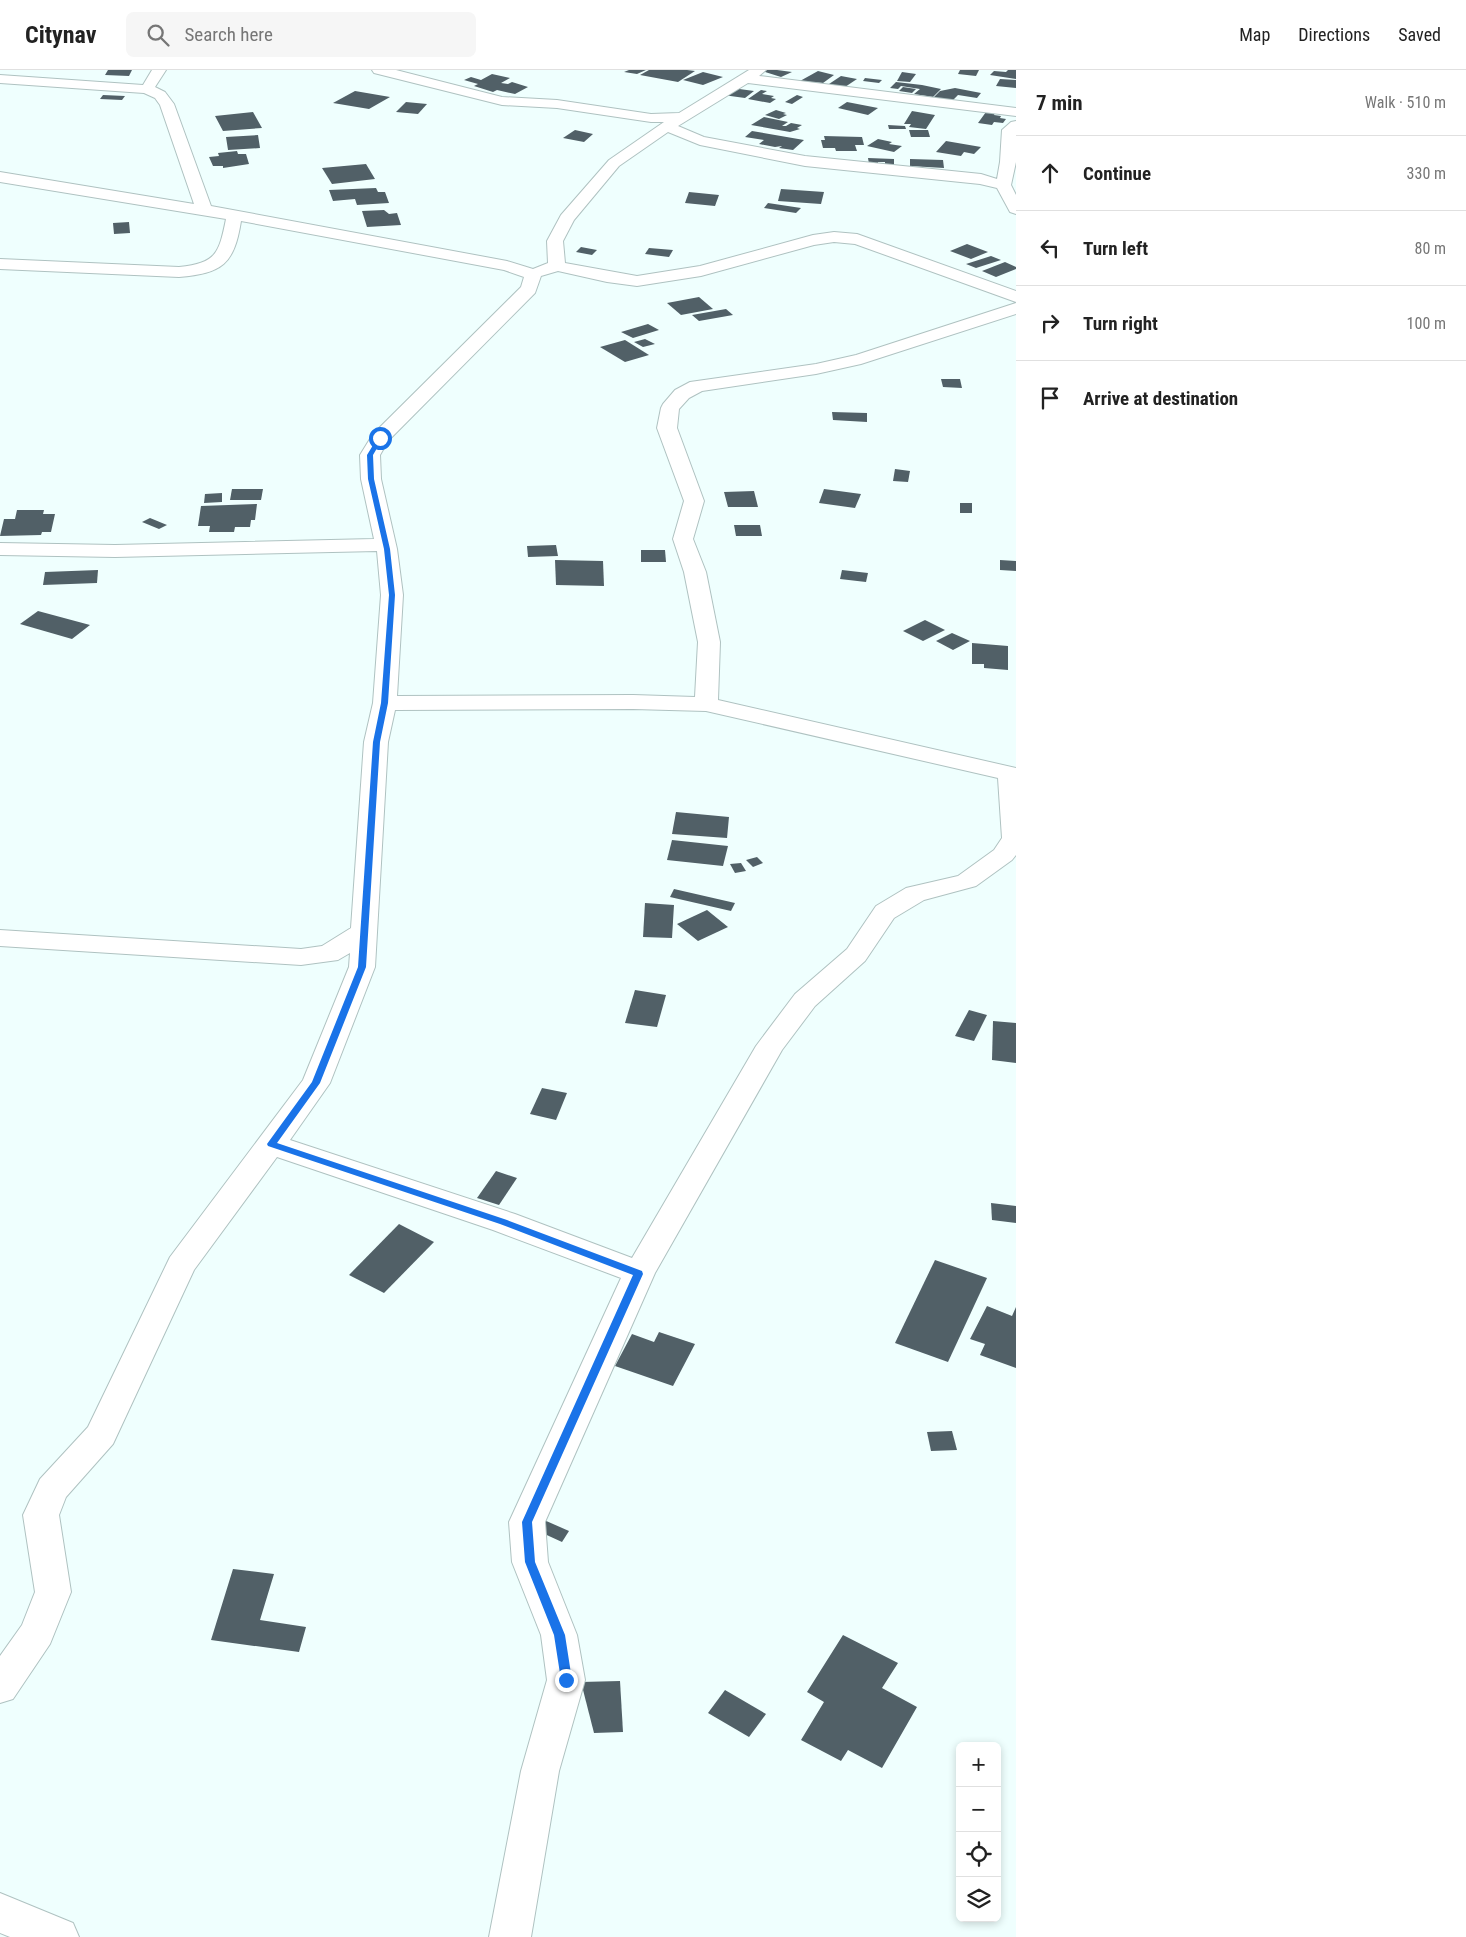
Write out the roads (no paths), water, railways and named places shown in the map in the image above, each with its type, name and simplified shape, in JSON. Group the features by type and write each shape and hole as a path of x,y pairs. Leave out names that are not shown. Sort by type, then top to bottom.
{"street":[{"path":"147,90 159,70"},
{"path":"379,70 502,101 557,104 651,118 682,117"},
{"path":"557,266 555,241 567,218 614,163 646,140 759,70"},
{"path":"746,78 1016,112"},
{"path":"0,79 147,90 160,95 167,104 201,200"},
{"path":"1016,125 1009,130 1008,162 1003,185 1016,210"},
{"path":"668,127 700,141 805,161 981,179 1003,185"},
{"path":"0,177 167,204 201,200 234,216 507,266 533,274 557,266 607,277 637,281 701,271 813,240 834,237 857,239 1016,297"},
{"path":"0,264 179,272 207,268 218,262 226,249 234,216"},
{"path":"0,1687 37,1633 53,1592 41,1515 52,1489 101,1435 181,1265 316,1083 362,967 376,742 385,703 392,595 387,549 371,479 370,455 380,438 529,288 533,274"},
{"path":"706,704 709,642 695,572 683,539 694,501 667,428 670,408 682,394 696,386 816,369 860,359 1016,308"},
{"path":"0,549 115,551 385,544"},
{"path":"385,703 633,702 706,704 1013,775 1015,838 1003,855 967,881 915,894 885,912 856,955 805,1000 770,1046 639,1274 527,1522 530,1562 559,1635 566,1680 540,1771 510,1937"},
{"path":"0,938 301,957 329,954 363,932"},
{"path":"271,1144 504,1222 639,1274"},
{"path":"0,1913 58,1937"}]}
